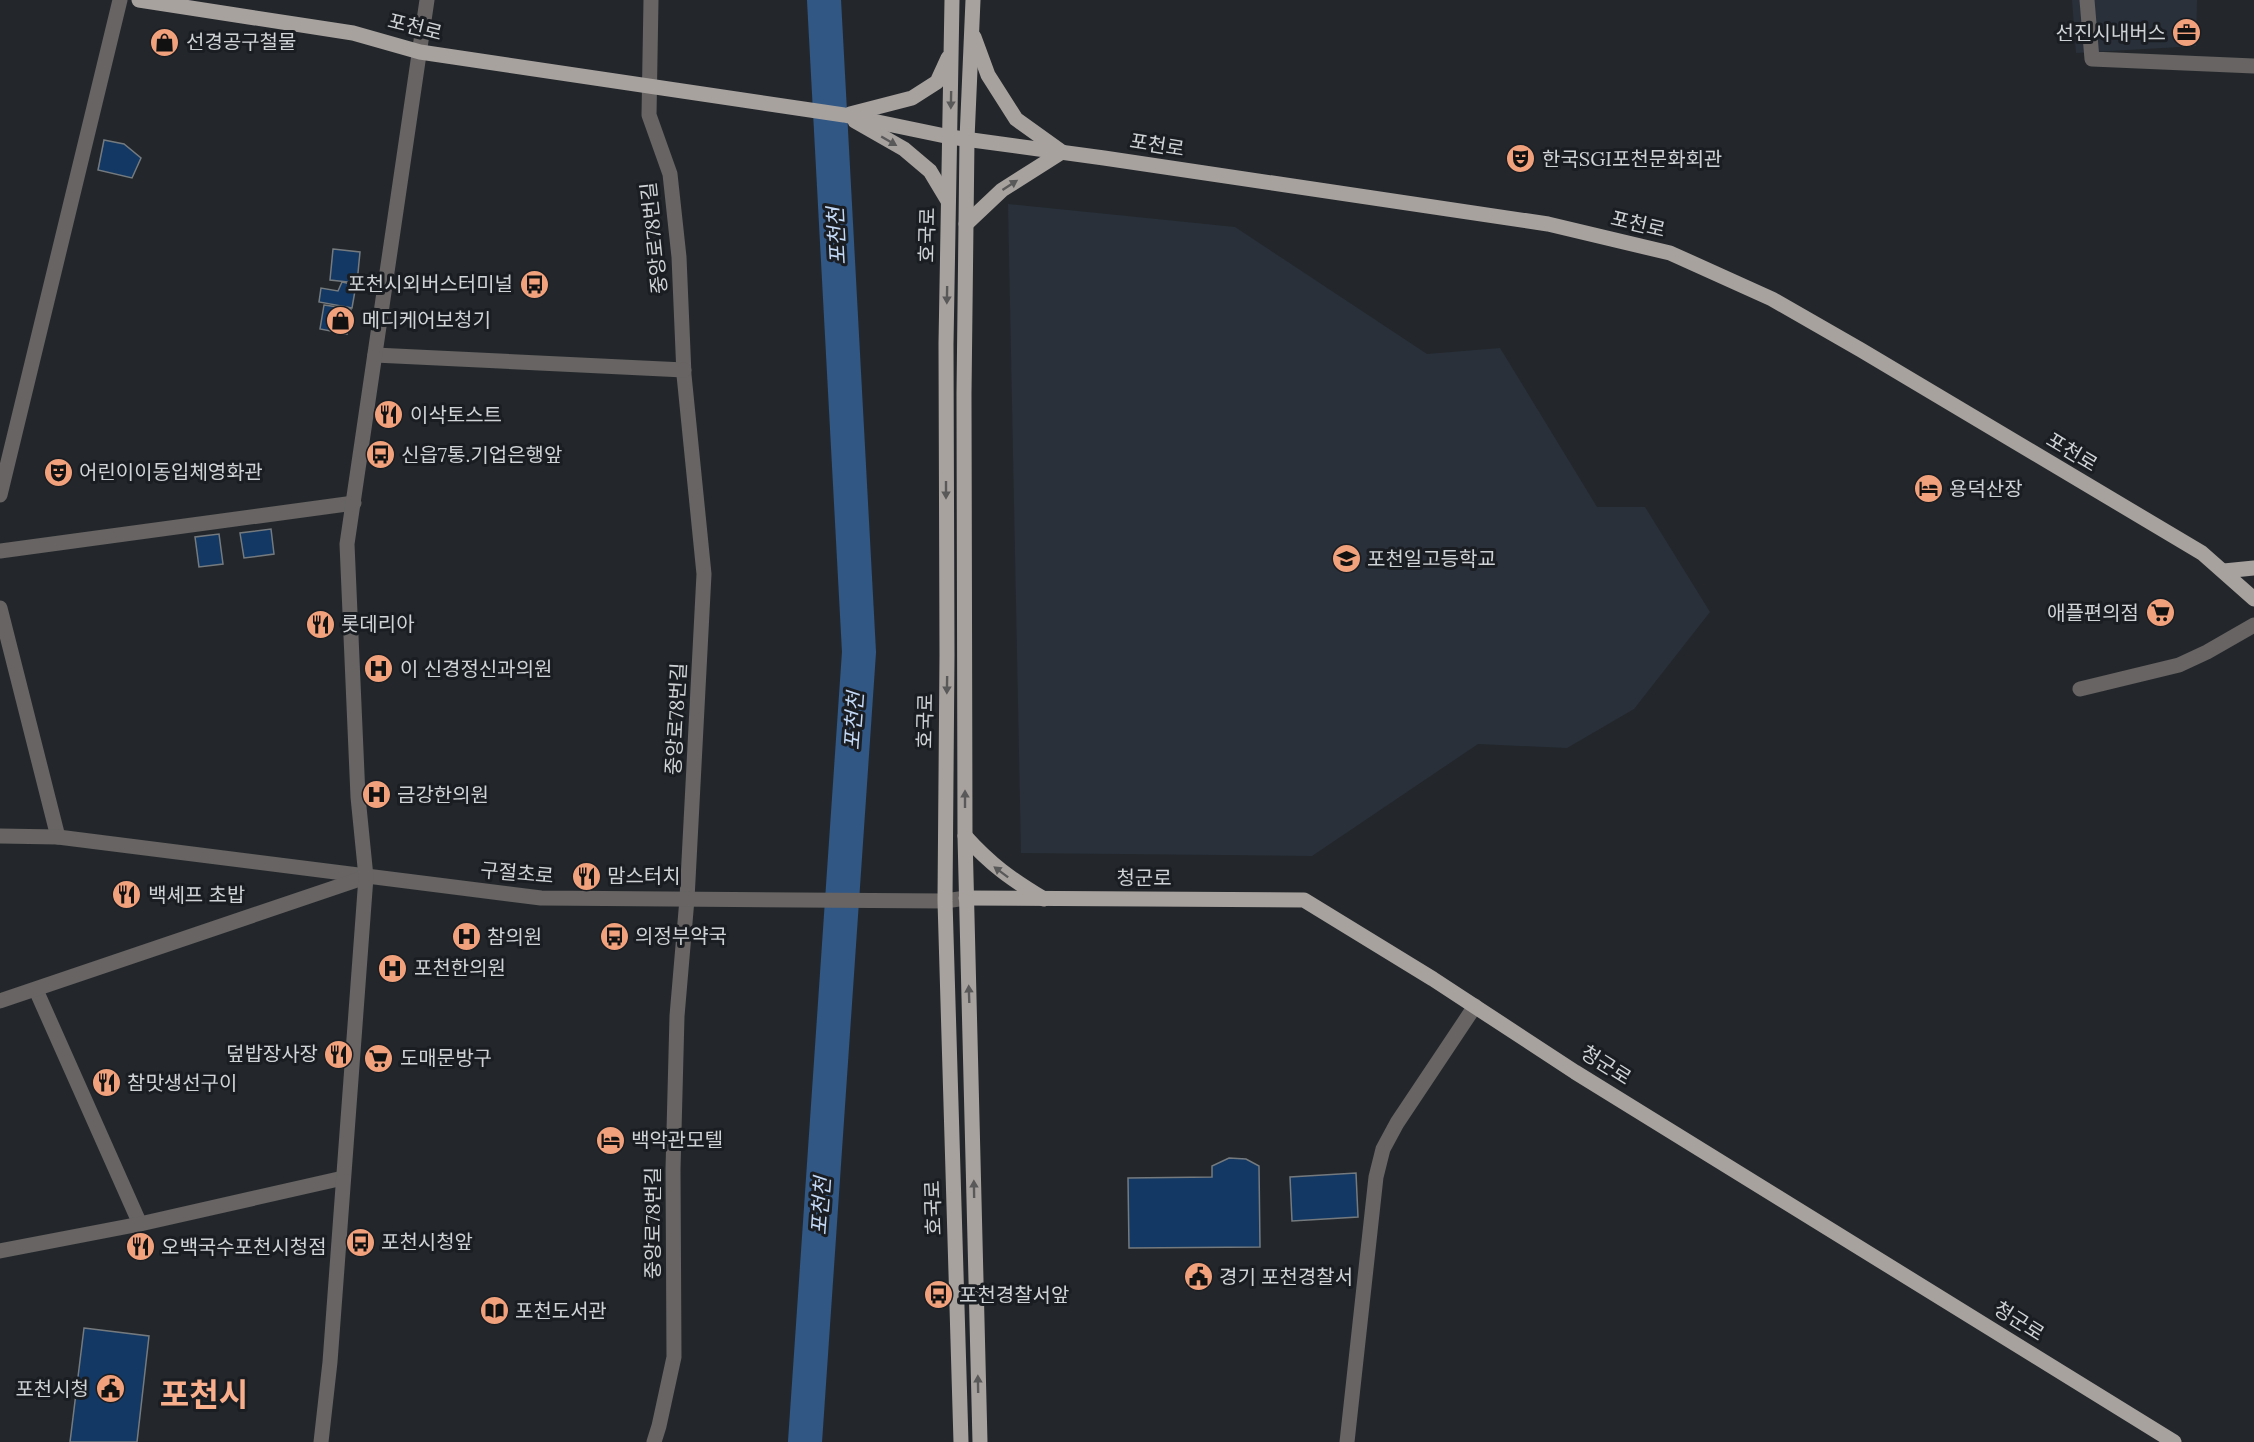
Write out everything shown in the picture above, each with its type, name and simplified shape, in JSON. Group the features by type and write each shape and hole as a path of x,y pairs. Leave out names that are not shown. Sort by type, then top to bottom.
{"main road":[{"name":"포천로","path":"139,0 353,33 420,52 844,115 950,137 1548,224 1670,253 1772,299 1852,344 2202,553 2254,599"},
{"name":"호국로","path":"952,0 946,344 945,901 961,1442"},
{"name":"호국로","path":"973,0 967,139 964,394 965,836 980,1442"},
{"path":"966,224 1002,190 1062,152 1016,119 988,75 971,30"},
{"path":"844,115 910,99 937,82 951,52"},
{"path":"844,115 904,149 930,171 948,201"},
{"path":"2224,571 2254,568"},
{"path":"965,836 1002,873 1044,899"},
{"name":"청군로","path":"966,898 1304,900 1475,1006 1575,1072 2174,1442"}],"street":[{"path":"0,495 120,0"},
{"path":"321,1442 330,1362 366,877 358,798 347,544 427,0"},
{"name":"중앙로78번길","path":"651,0 649,115 670,174 679,257 684,370 704,574 694,899 677,1016 673,1169 674,1357 654,1442"},
{"path":"2087,0 2092,59 2254,66"},
{"path":"375,355 684,370"},
{"path":"0,551 354,502"},
{"path":"0,608 58,837"},
{"path":"2080,688 2179,664 2207,652 2254,625"},
{"name":"구절초로","path":"0,836 58,837 541,898 945,901"},
{"path":"0,1000 36,990 366,877"},
{"path":"945,901 966,898"},
{"path":"36,990 140,1224"},
{"path":"1347,1442 1376,1177 1383,1149 1397,1123 1475,1006"},
{"path":"0,1251 140,1224 343,1179"}],"shaded area":[{"path":"2072,0 2197,0 2196,46 2076,53"},
{"name":"포천일고등학교","path":"1008,204 1235,227 1427,354 1500,348 1597,507 1645,507 1710,612 1634,709 1567,748 1478,744 1312,856 1021,853"}],"building":[{"path":"104,140 124,144 141,158 132,178 98,170"},
{"path":"333,249 360,252 357,283 330,280"},
{"path":"342,282 356,285 352,308 319,302 321,288 338,291"},
{"path":"324,305 351,309 347,334 320,329"},
{"path":"271,529 274,554 244,558 240,533"},
{"path":"219,534 223,564 199,567 195,537"},
{"path":"1229,1158 1246,1159 1259,1166 1260,1247 1129,1248 1128,1178 1212,1177 1212,1166"},
{"path":"1356,1173 1358,1217 1292,1221 1290,1177"},
{"name":"포천시청","path":"84,1328 149,1336 137,1442 70,1442"}],"waterway":[{"name":"포천천","path":"805,1442 859,652 824,0"}],"place":[{"name":"선진시내버스","path":"2187,33"},
{"name":"선경공구철물","path":"165,42"},
{"name":"한국SGI포천문화회관","path":"1521,159"},
{"name":"포천시외버스터미널","path":"534,284"},
{"name":"메디케어보청기","path":"341,320"},
{"name":"이삭토스트","path":"389,415"},
{"name":"신읍7통.기업은행앞","path":"380,455"},
{"name":"어린이이동입체영화관","path":"58,472"},
{"name":"용덕산장","path":"1928,489"},
{"name":"포천일고등학교","path":"1346,559"},
{"name":"애플편의점","path":"2160,613"},
{"name":"롯데리아","path":"320,624"},
{"name":"이 신경정신과의원","path":"379,669"},
{"name":"금강한의원","path":"376,795"},
{"name":"맘스터치","path":"586,876"},
{"name":"백셰프 초밥","path":"127,895"},
{"name":"의정부약국","path":"614,936"},
{"name":"참의원","path":"466,937"},
{"name":"포천한의원","path":"393,968"},
{"name":"덮밥장사장","path":"339,1054"},
{"name":"도매문방구","path":"379,1058"},
{"name":"참맛생선구이","path":"106,1083"},
{"name":"백악관모텔","path":"610,1140"},
{"name":"포천시청앞","path":"360,1242"},
{"name":"오백국수포천시청점","path":"140,1247"},
{"name":"경기 포천경찰서","path":"1198,1277"},
{"name":"포천경찰서앞","path":"938,1295"},
{"name":"포천도서관","path":"494,1311"},
{"name":"포천시청","path":"110,1389"}],"district":[{"name":"포천시","path":"204,1395"}]}
